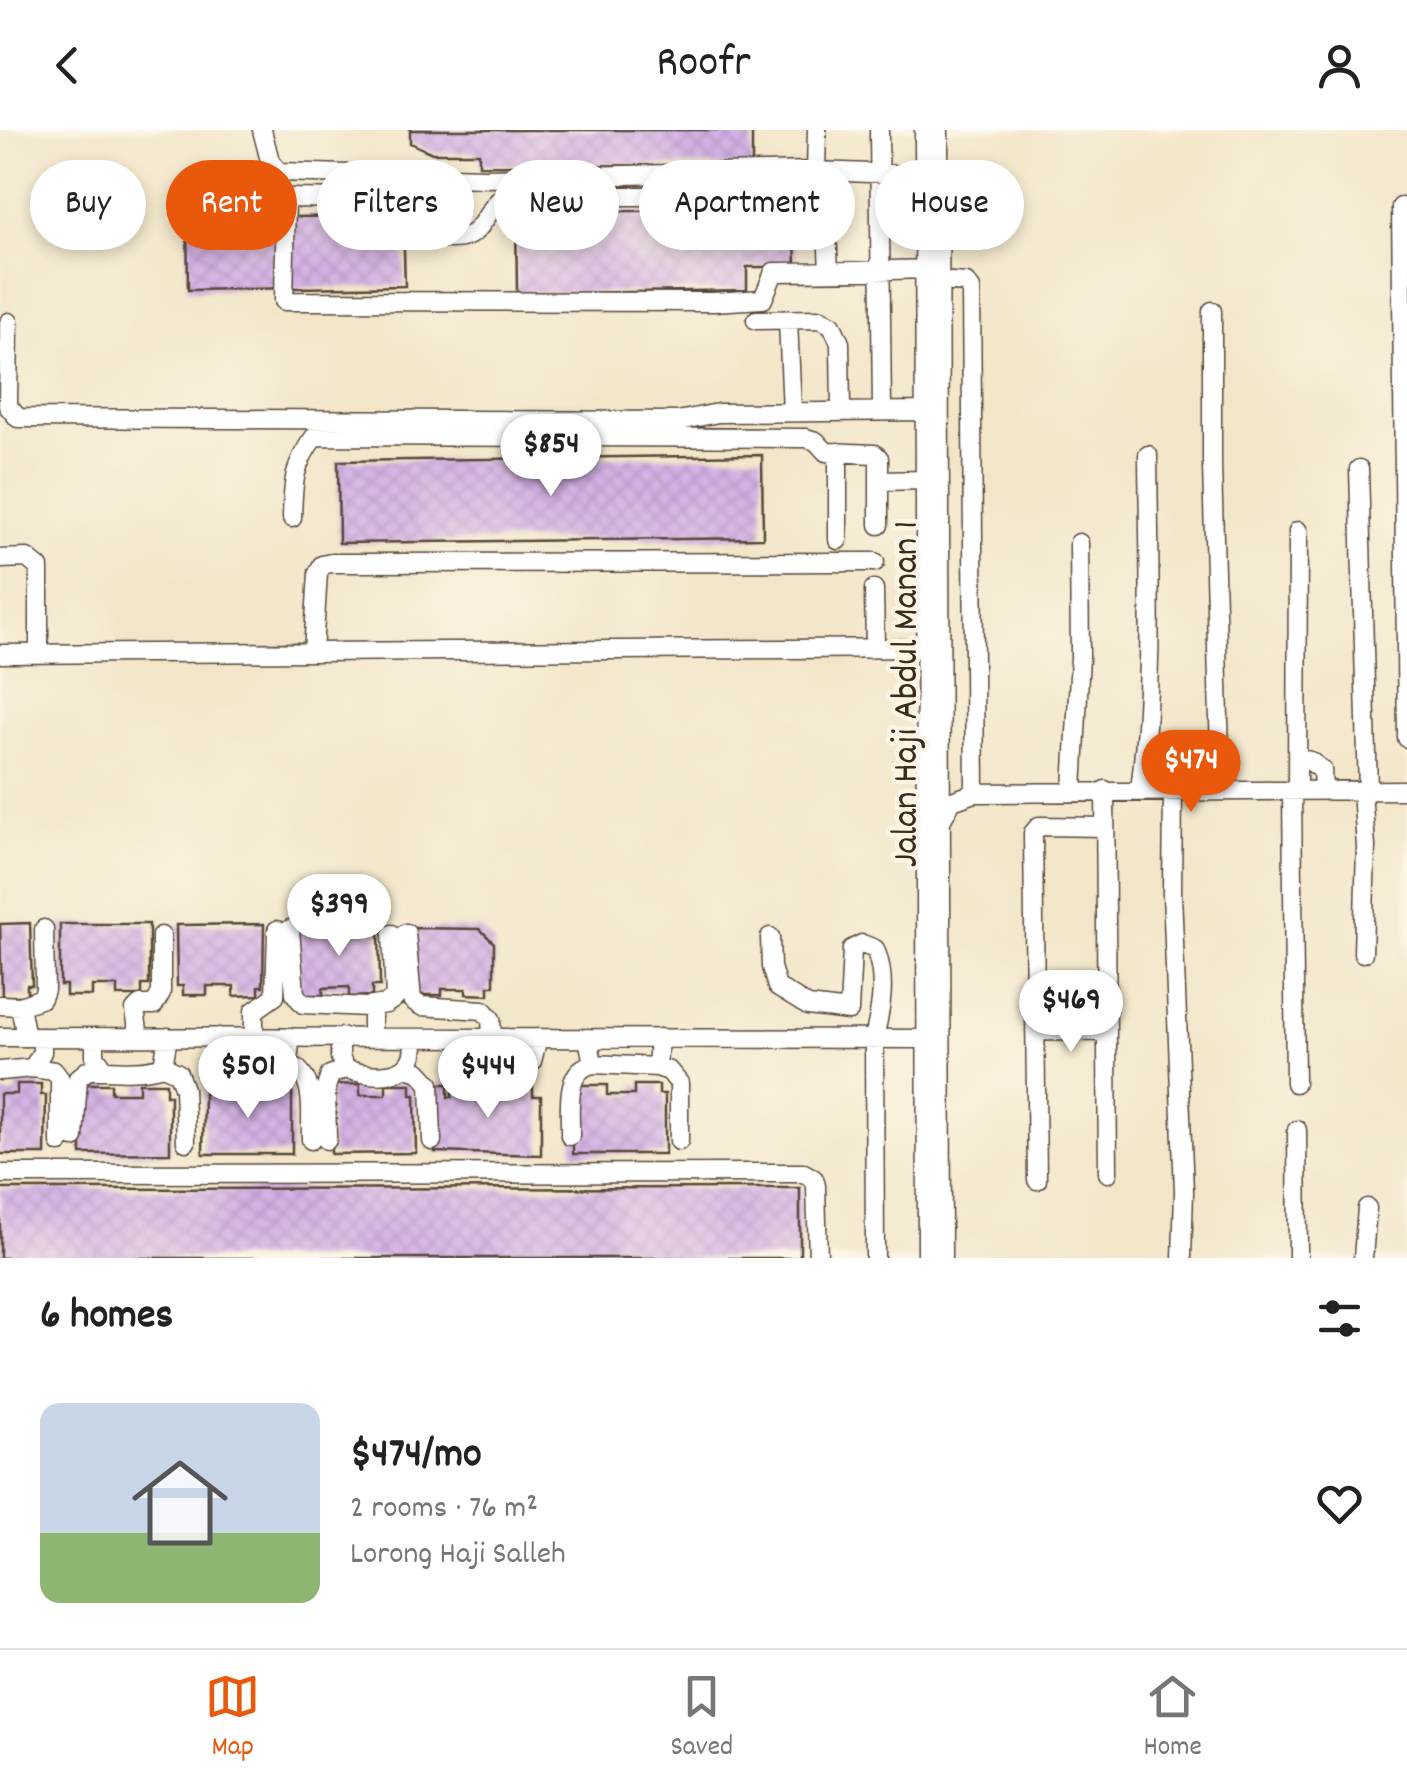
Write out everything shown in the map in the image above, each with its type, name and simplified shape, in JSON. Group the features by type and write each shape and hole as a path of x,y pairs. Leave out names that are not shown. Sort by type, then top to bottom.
{"street":[{"path":"262,130 270,161 279,172 484,178 639,174"},
{"path":"816,130 816,160"},
{"path":"879,130 880,160"},
{"name":"Jalan Haji Abdul Manan 1","path":"924,130 924,160"},
{"name":"Jalan Haji Abdul Manan 1","path":"939,130 943,278 942,1258"},
{"path":"829,272 827,230 821,224 760,219 745,196 504,196 482,226 462,240 448,239 429,218 424,200 286,198 284,301 746,300 762,299 774,272 829,272 881,270 943,278 970,289 975,793"},
{"path":"1403,212 1407,738"},
{"path":"881,250 882,411"},
{"name":"Jalan Haji Abdul Manan 1","path":"927,1258 925,411 943,278 938,250"},
{"path":"1212,311 1220,791"},
{"path":"756,320 820,320 832,325 840,343 842,411"},
{"path":"788,320 792,412"},
{"path":"9,322 8,406 18,418 678,422 718,413 925,411"},
{"path":"292,518 294,476 300,455 315,436 806,438 816,441 824,451 875,454 879,458 879,525"},
{"path":"838,452 838,540"},
{"path":"1140,790 1151,648 1148,454"},
{"path":"1360,469 1366,848 1363,953"},
{"path":"879,480 925,480"},
{"path":"1295,1083 1298,531"},
{"path":"1073,790 1080,657 1078,544"},
{"path":"0,558 26,558 39,568 39,654"},
{"path":"313,652 318,574 322,566 331,563 876,562"},
{"path":"874,589 875,648"},
{"path":"0,654 926,648"},
{"path":"1298,758 1322,770 1323,791"},
{"path":"940,768 952,787 975,793 1407,790"},
{"path":"1105,790 1108,1173"},
{"path":"1173,791 1184,1191 1182,1258"},
{"path":"941,822 952,801 975,793"},
{"path":"1037,1180 1033,833 1039,826 1050,825 1105,827"},
{"path":"0,1005 20,1006 42,998 44,929"},
{"path":"254,1037 254,1011 275,996 284,930 294,994 303,1004 367,1007 395,998 399,933 412,1000 428,1007 483,1010 491,1020 492,1038"},
{"path":"140,1037 135,1010 140,1005 154,1005 161,994 161,936"},
{"path":"770,937 770,967 777,987 808,1006 830,1011 849,1011 852,949 862,944 875,949 880,961 882,1006 874,1038 874,1258"},
{"path":"310,1004 310,1037"},
{"path":"20,1006 42,1052 33,1068"},
{"path":"367,1007 372,1013 372,1037"},
{"path":"285,1062 300,1067 306,1079 319,1140 330,1074 345,1069 400,1074 415,1050 428,1007"},
{"path":"1034,1032 1107,1032"},
{"path":"0,1037 927,1039"},
{"path":"95,1037 95,1056 105,1070"},
{"path":"162,1066 168,1037"},
{"path":"219,1037 222,1064 258,1074 282,1068 289,1054 290,1037"},
{"path":"340,1037 340,1057 345,1069"},
{"path":"464,1038 464,1055 472,1066 509,1071 532,1061 538,1038"},
{"path":"588,1038 593,1064"},
{"path":"657,1067 659,1038"},
{"path":"570,1136 574,1075 582,1066 593,1064 669,1071 679,1083 680,1141"},
{"path":"0,1071 54,1071 60,1079 67,1141 78,1078 88,1070 148,1070 162,1066 178,1073 184,1088 186,1142"},
{"path":"407,1068 419,1072 430,1084 432,1141"},
{"path":"1297,1130 1298,1258"},
{"path":"0,1174 804,1173 814,1179 816,1186 818,1258"},
{"path":"1363,1258 1367,1208"}],"building":[{"path":"410,130 752,130 752,160 639,160 639,166 619,166 619,160 494,160 494,165 479,165 479,153 432,153 410,143"},
{"path":"619,211 639,211 639,250 795,250 796,267 747,267 747,290 517,294 516,250 619,250"},
{"path":"297,217 317,217 317,250 404,250 405,286 188,290 187,250 297,250"},
{"path":"762,455 763,538 339,543 338,461"},
{"path":"30,923 32,985 27,985 27,996 2,996 0,924"},
{"path":"60,924 149,924 149,985 142,985 142,996 117,996 117,986 92,986 92,996 66,996 66,985 60,985"},
{"path":"264,924 263,986 259,986 259,995 234,996 234,986 207,986 207,995 183,995 183,986 177,986 176,925"},
{"path":"379,925 380,986 372,986 372,996 349,997 349,987 323,988 323,995 300,995 296,927"},
{"path":"412,928 480,929 494,943 494,986 489,986 489,995 466,994 466,989 442,989 442,995 416,995"},
{"path":"139,1083 166,1083 166,1095 170,1095 170,1153 81,1154 81,1094 85,1084 111,1084 111,1093 139,1093"},
{"path":"209,1083 235,1083 235,1095 263,1095 263,1083 286,1083 286,1092 292,1092 292,1154 203,1154 204,1093 209,1093"},
{"path":"17,1084 41,1084 41,1095 46,1095 45,1154 0,1154 0,1094 17,1094"},
{"path":"360,1084 360,1095 386,1095 386,1084 411,1084 411,1095 415,1095 416,1153 331,1154 330,1093 334,1085"},
{"path":"435,1084 448,1084 448,1097 452,1097 452,1085 483,1085 482,1097 511,1097 511,1085 533,1085 533,1096 541,1096 541,1155 435,1152"},
{"path":"580,1085 607,1085 607,1095 634,1095 634,1085 659,1085 659,1094 665,1094 665,1154 573,1154 573,1094 580,1094"},
{"path":"800,1188 800,1258 0,1258 0,1189"}]}
